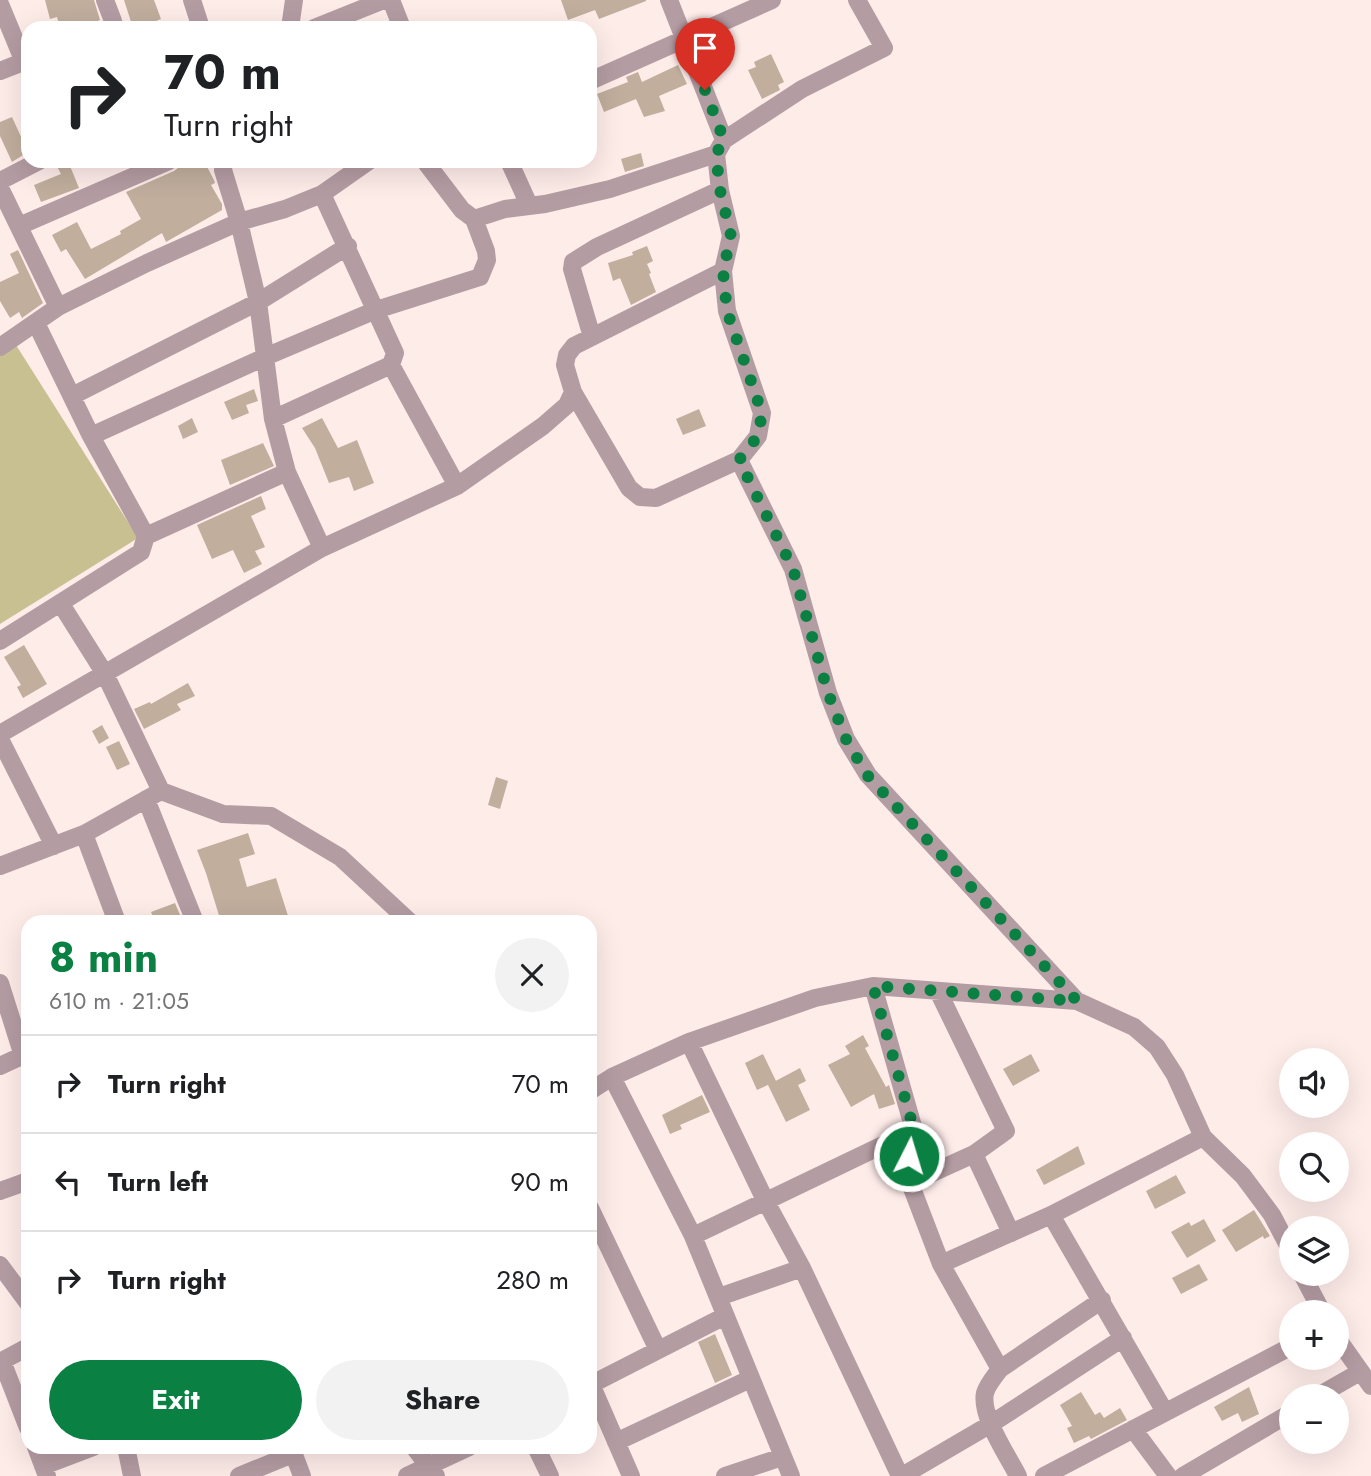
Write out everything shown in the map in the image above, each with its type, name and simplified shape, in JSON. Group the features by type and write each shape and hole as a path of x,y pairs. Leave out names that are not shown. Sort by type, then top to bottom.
{"street":[{"path":"105,0 113,21"},
{"path":"192,0 199,21"},
{"path":"291,21 294,0"},
{"path":"332,21 384,0"},
{"path":"391,0 399,21"},
{"path":"668,0 685,40 720,147 720,190 731,236 723,271 727,311 762,413 758,436 739,460 656,498 640,497 629,488 573,392 565,365 567,355 574,346 723,271"},
{"path":"597,78 772,0"},
{"path":"474,219 505,209 545,204 610,189 720,147 802,89 884,48 857,0"},
{"path":"1,2 21,49"},
{"path":"0,71 21,63"},
{"path":"0,181 25,168"},
{"path":"19,226 153,168"},
{"path":"223,168 258,302 273,419 287,472 321,548"},
{"path":"0,347 58,307 239,222 285,209 322,194 359,168"},
{"path":"91,436 376,310 480,277 487,260 474,219 462,210 432,168"},
{"path":"512,168 529,205"},
{"path":"0,188 58,307"},
{"path":"592,337 572,269 573,262 597,247 720,190"},
{"path":"273,419 391,365 395,353 322,194"},
{"path":"72,396 258,302 348,246"},
{"path":"0,641 141,552 146,536 91,436 36,323"},
{"path":"391,365 457,486"},
{"path":"0,734 321,548 457,486 551,419 567,405 573,392"},
{"path":"739,460 793,569 828,693 846,739 867,775 1077,1001"},
{"path":"146,536 287,472"},
{"path":"61,604 105,674 153,795 193,915"},
{"path":"0,739 54,846"},
{"path":"0,866 84,834 153,795 223,814 271,816 340,857 401,915"},
{"path":"84,834 114,915"},
{"path":"0,983 21,1040"},
{"path":"873,986 914,1130 909,1156 909,1182 941,1264 1000,1369"},
{"path":"597,1087 689,1042 815,998 873,986 1077,1001 1134,1027 1157,1047 1175,1075 1203,1137 1243,1176 1279,1228"},
{"path":"909,1182 974,1154 1004,1134 1006,1128 938,991"},
{"path":"689,1042 765,1200 802,1268 901,1476 991,1424 1123,1338"},
{"path":"0,1066 21,1056"},
{"path":"612,1077 693,1236 791,1476"},
{"path":"693,1236 914,1130"},
{"path":"941,1264 1051,1215 1203,1137"},
{"path":"974,1154 1011,1233"},
{"path":"0,1191 21,1184"},
{"path":"1051,1215 1165,1412"},
{"path":"597,1224 658,1350"},
{"path":"0,1265 21,1294"},
{"path":"719,1297 802,1268"},
{"path":"1018,1476 991,1424 985,1407 986,1392 1000,1369 1102,1300"},
{"path":"597,1381 725,1316"},
{"path":"21,1351 1,1361 21,1402"},
{"path":"1044,1476 1279,1353"},
{"path":"1349,1356 1365,1379"},
{"path":"616,1442 750,1379"},
{"path":"597,1400 631,1476"},
{"path":"1194,1473 1279,1420"},
{"path":"1133,1429 1168,1476"},
{"path":"39,1454 45,1471 79,1454"},
{"path":"127,1454 132,1476"},
{"path":"248,1474 286,1454"},
{"path":"293,1454 302,1476"},
{"path":"419,1454 431,1471"},
{"path":"407,1476 431,1471 458,1454"},
{"path":"539,1454 550,1476"},
{"path":"725,1476 782,1457"}],"shaded area":[{"path":"16,345 138,538 0,624 0,355"}],"building":[{"path":"45,0 94,0 100,20 58,21 57,17 50,19"},
{"path":"124,0 154,0 161,19 131,21"},
{"path":"561,0 646,1 599,19 595,10 568,20"},
{"path":"771,54 784,82 778,85 780,90 762,99 748,70 756,67 754,62"},
{"path":"678,65 687,84 659,96 665,111 644,117 636,99 604,112 597,94 628,82 626,77 638,72 642,82"},
{"path":"12,117 21,137 21,156 12,162 0,136 0,122"},
{"path":"641,153 644,166 625,172 621,159"},
{"path":"58,168 71,168 79,188 41,202 34,185 61,174"},
{"path":"178,168 208,168 215,183 211,185 222,204 222,210 166,242 162,233 85,279 66,249 61,252 52,235 77,222 91,249 121,234 120,231 141,219 126,192"},
{"path":"647,246 653,261 647,264 656,292 631,305 620,278 613,281 608,263 633,255 632,252"},
{"path":"18,250 43,303 22,318 19,312 10,318 0,301 0,282 19,273 10,254"},
{"path":"254,389 258,401 246,405 249,413 232,420 224,402"},
{"path":"699,409 706,426 683,435 676,419"},
{"path":"192,418 198,432 183,439 178,426"},
{"path":"322,418 338,448 357,440 374,483 354,491 349,477 329,483 315,448 302,428"},
{"path":"263,443 274,466 230,485 221,460"},
{"path":"261,496 266,509 251,516 265,547 255,551 262,564 244,573 233,550 212,559 197,525"},
{"path":"24,645 47,684 23,698 17,687 21,685 4,657"},
{"path":"188,683 195,696 177,704 181,710 144,729 134,709 150,702 151,704"},
{"path":"102,725 109,738 99,744 92,731"},
{"path":"119,741 130,764 117,770 106,747"},
{"path":"496,777 508,781 500,809 488,805"},
{"path":"248,833 255,854 239,859 247,887 276,878 288,915 219,915 197,850"},
{"path":"175,903 180,915 152,915 151,912"},
{"path":"863,1035 869,1046 865,1048 886,1087 889,1085 895,1104 879,1109 874,1094 851,1107 828,1065 850,1054 845,1046"},
{"path":"763,1054 776,1081 757,1090 745,1063"},
{"path":"1031,1054 1040,1071 1013,1086 1003,1069"},
{"path":"800,1068 806,1081 798,1085 810,1110 786,1122 768,1085"},
{"path":"702,1095 710,1112 680,1125 682,1129 670,1134 662,1115"},
{"path":"1078,1146 1085,1164 1044,1185 1036,1170"},
{"path":"1176,1175 1186,1193 1155,1209 1146,1191"},
{"path":"1254,1210 1270,1236 1264,1239 1263,1236 1236,1252 1222,1230"},
{"path":"1204,1219 1216,1241 1187,1258 1171,1232 1189,1222 1191,1226"},
{"path":"1199,1264 1208,1280 1181,1294 1172,1278"},
{"path":"715,1334 732,1375 715,1383 698,1342"},
{"path":"1249,1387 1259,1414 1242,1422 1238,1413 1222,1421 1214,1407"},
{"path":"1081,1392 1095,1415 1100,1412 1104,1418 1120,1408 1127,1420 1091,1439 1089,1436 1074,1443 1067,1428 1072,1426 1060,1405"}],"route":[{"path":"705,90 724,140 716,154 720,190 731,236 723,271 727,311 762,413 758,436 739,460 793,569 828,693 846,739 867,775 1077,1001 873,986 914,1130 909,1156"}]}
